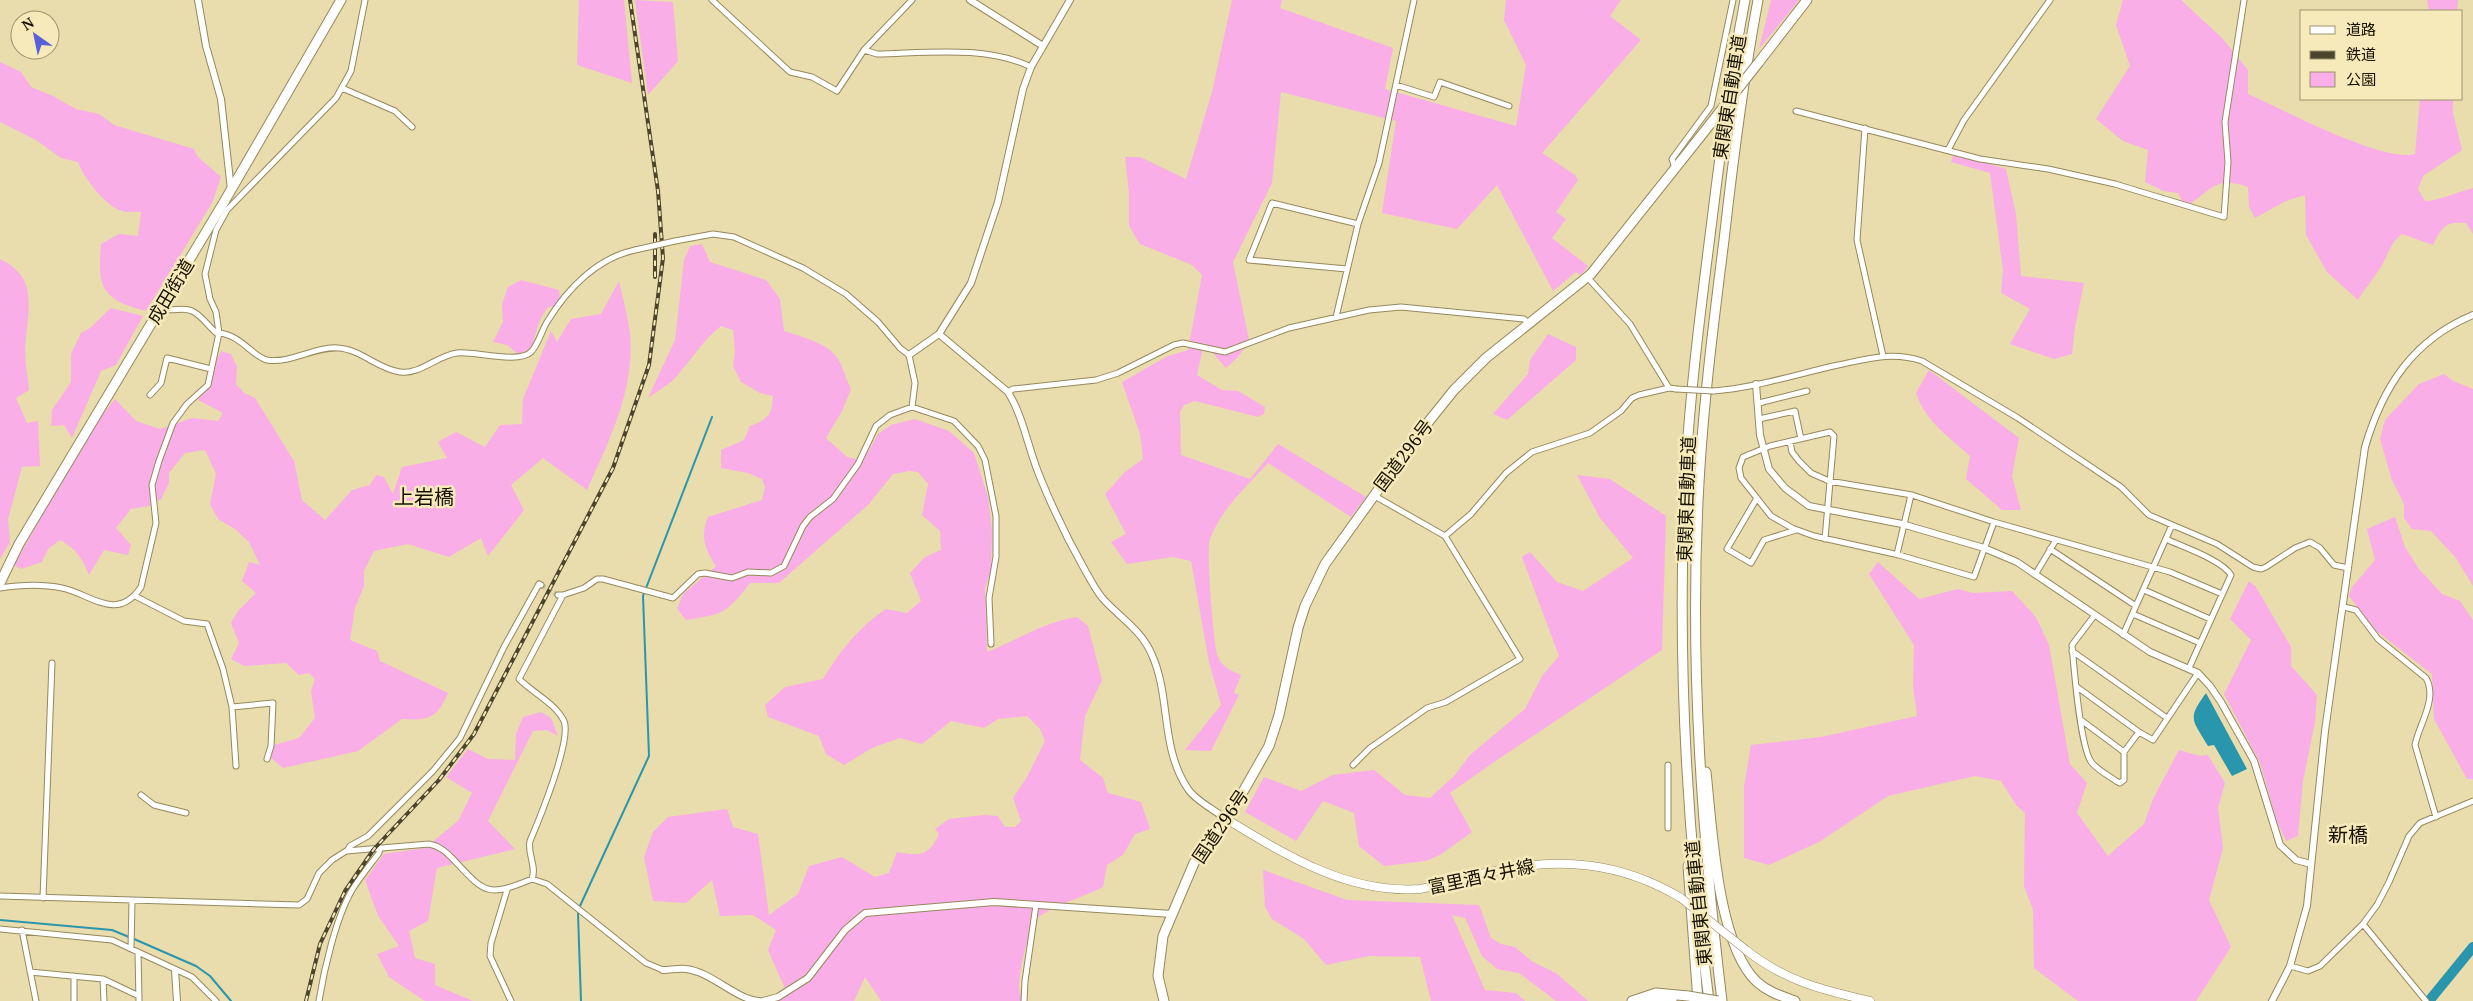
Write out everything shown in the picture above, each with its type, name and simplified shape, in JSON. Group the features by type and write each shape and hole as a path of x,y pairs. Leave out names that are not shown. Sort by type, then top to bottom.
{"highway":[{"name":"成田街道","path":"0,583 19,544 160,307 225,206 231,190 341,0"},
{"name":"東関東自動車道","path":"1709,1001 1689,801 1684,704 1683,570 1691,399 1732,66 1745,0"},
{"name":"東関東自動車道","path":"1720,1001 1705,844 1697,702 1696,569 1705,401 1745,66 1758,0"},
{"name":"国道296号","path":"1164,1001 1158,976 1158,963 1163,936 1194,863 1257,769 1269,746 1279,715 1304,606 1325,564 1373,495 1454,390 1486,358 1588,278 1807,0"},
{"path":"1697,702 1714,846 1728,924 1735,947 1744,965 1758,983 1769,991 1795,1001"},
{"path":"1689,801 1688,866 1698,1001"},
{"path":"1632,1001 1656,993 1686,999"},
{"path":"1649,1001 1686,999 1720,1001"}],"main road":[{"name":"富里酒々井線","path":"1224,817 1283,853 1335,877 1366,886 1404,890 1420,889 1515,867 1561,862 1619,871 1664,888 1680,898 1774,970 1801,983 1870,1001"}],"street":[{"path":"198,0 206,46 221,99 231,190"},
{"path":"0,588 16,586 60,587 75,591 94,601 113,605 127,602 135,596 141,587 150,557 156,522 152,485 158,461 173,423 187,404 208,385 219,334 216,312 210,299 204,274 216,230 225,206 336,98 350,71 366,0"},
{"path":"712,0 790,72 812,77 837,90 864,50 912,0"},
{"path":"970,0 1043,46"},
{"path":"909,355 939,334 963,298 977,267 998,202 1019,103 1031,67 1070,0"},
{"path":"1336,317 1358,224 1379,163 1414,0"},
{"path":"1675,168 1672,159 1714,100 1733,0"},
{"path":"1948,150 1964,120 2050,0"},
{"path":"1796,111 1980,159 2048,169 2115,184 2224,217 2228,162 2225,122 2244,0"},
{"path":"864,50 877,54 964,54 992,56 1031,67"},
{"path":"1396,85 1434,97 1440,82 1509,106"},
{"path":"342,88 395,111 412,127"},
{"path":"1865,128 1857,240 1883,356"},
{"path":"1347,269 1249,260 1272,203 1358,224"},
{"path":"160,307 167,311 190,310 219,334 238,340 258,356 268,360 298,356 334,347 346,348 387,368 408,373 456,353 521,356 531,352 548,320 575,286 608,258 635,250 713,234 734,237 803,268 846,294 878,322 900,348 909,355 915,383 912,407"},
{"path":"1588,278 1630,324 1669,388"},
{"path":"1008,392 1013,389 1096,380 1118,374 1174,345 1183,343 1225,352 1264,336 1336,317 1401,307 1524,319 1529,324"},
{"path":"2272,1001 2290,966 2307,906 2325,731 2344,607 2365,447 2379,404 2399,372 2428,341 2447,328 2473,315"},
{"path":"939,334 1008,392 1020,416 1028,447 1040,478 1085,570 1104,600 1138,632 1151,652 1166,713 1172,757 1188,791 1224,817"},
{"path":"1445,536 1471,514 1506,473 1532,452 1590,433 1614,417 1632,398 1669,388 1713,391 1756,384 1883,356 1906,356 1922,361 2018,418 2121,487 2145,512 2217,544 2258,569 2266,567 2295,548 2310,542 2320,548 2334,565 2348,568"},
{"path":"150,395 160,383 167,358 211,369"},
{"path":"1756,384 1762,448 1768,469 1785,488 1809,506 1902,524 1984,548 2016,562 2150,652 2198,673 2210,686 2254,761 2280,845 2296,860 2310,864"},
{"path":"1759,403 1807,391"},
{"path":"532,879 534,873 529,848 530,841 564,748 566,729 563,720 553,708 519,680 560,595 584,588 597,579 603,579 672,598 698,574 705,573 732,578 748,572 778,571 784,566 803,526 810,517 833,499 858,464 876,426 890,415 912,407 954,422 978,446 985,460 996,516 996,557 989,598 991,644"},
{"path":"1759,419 1795,411 1801,439"},
{"path":"1825,539 1834,436 1830,432 1762,448 1743,457 1739,468 1741,478 1771,516 1796,530 1825,539 1897,554 1974,577 1994,522"},
{"path":"1790,442 1792,452 1799,462 1811,472 1829,481 1911,495 1994,522 2154,568 2222,594"},
{"path":"1353,765 1370,748 1427,708 1446,702 1520,659 1445,536 1373,495"},
{"path":"1897,554 1902,524 1911,495"},
{"path":"1757,498 1727,550 1751,563 1764,540 1796,530"},
{"path":"2123,635 2172,525"},
{"path":"2166,539 2210,559 2229,570 2231,575 2189,668"},
{"path":"2035,575 2056,540"},
{"path":"2050,549 2136,606"},
{"path":"0,896 299,905 307,899 319,873 350,846 368,836 433,771 460,738 504,647 539,584 541,585"},
{"path":"2144,590 2210,619"},
{"path":"135,596 184,621 207,624 223,669 232,708 236,766"},
{"path":"2344,607 2356,610 2378,639 2426,678 2430,684 2428,708 2415,745 2436,816"},
{"path":"2132,614 2200,643"},
{"path":"2094,616 2072,645 2087,755 2092,763 2120,783 2126,777 2124,752 2139,732"},
{"path":"2072,651 2167,718"},
{"path":"43,898 52,663"},
{"path":"2077,687 2153,740 2198,673"},
{"path":"232,708 272,703 271,746 267,759"},
{"path":"2081,720 2124,752"},
{"path":"1668,765 1668,828"},
{"path":"141,795 154,805 186,813"},
{"path":"2290,966 2303,970 2312,970 2363,924 2385,890 2409,836 2420,823 2473,801"},
{"path":"346,851 435,845 450,856 474,882 485,888 507,890 532,879 554,888 646,963 663,970 687,969 716,980 746,998 759,1001"},
{"path":"319,1001 323,980 347,901 362,874 379,853 380,848"},
{"path":"507,890 490,943 490,956 511,1001"},
{"path":"131,949 132,901"},
{"path":"763,1001 778,997 808,978 845,930 865,913 994,902 1172,914"},
{"path":"1024,1001 1036,905"},
{"path":"2363,924 2426,1001"},
{"path":"0,929 107,939 199,982 216,1001"},
{"path":"22,930 36,1001"},
{"path":"138,953 139,999"},
{"path":"175,970 177,1001"},
{"path":"30,972 103,979 139,999"},
{"path":"74,976 74,1001"},
{"path":"103,979 104,1001"}],"green space":[{"path":"579,0 624,0 632,83 577,65"},
{"path":"635,0 673,2 678,61 648,95"},
{"path":"1232,0 1282,0 1280,8 1393,48 1385,89 1516,126 1526,65 1504,20 1506,0 1621,0 1610,16 1641,40 1542,153 1575,175 1578,180 1556,212 1566,219 1552,238 1588,266 1581,275 1576,272 1553,291 1497,185 1457,229 1382,213 1396,121 1281,92 1272,183 1233,262 1249,340 1239,356 1226,368 1204,343 1197,375 1222,390 1238,391 1265,407 1264,414 1258,417 1195,401 1184,405 1180,412 1181,455 1250,479 1278,444 1366,497 1351,517 1268,463 1228,508 1210,539 1211,597 1218,657 1225,666 1241,675 1234,693 1239,695 1211,751 1185,750 1221,705 1209,662 1191,561 1173,557 1127,564 1111,542 1126,534 1105,494 1125,472 1143,459 1140,434 1122,382 1168,356 1188,350 1202,275 1192,265 1140,244 1129,226 1129,192 1125,157 1140,157 1186,179 1212,92"},
{"path":"1771,0 1799,0 1759,49"},
{"path":"2123,0 2181,0 2223,39 2248,70 2248,94 2332,133 2380,151 2400,155 2415,154 2420,100 2453,100 2453,113 2462,150 2423,176 2418,189 2425,201 2429,201 2473,188 2473,234 2466,223 2449,224 2445,226 2433,245 2402,234 2392,245 2381,267 2358,300 2327,272 2306,235 2305,195 2286,201 2255,218 2249,207 2248,187 2228,183 2214,186 2185,207 2178,193 2163,191 2145,182 2148,150 2123,141 2096,119 2130,66 2116,25"},
{"path":"2427,0 2458,0 2457,10 2429,10"},
{"path":"0,62 21,72 31,87 53,96 76,109 99,114 114,125 194,149 198,157 221,177 212,203 146,311 131,307 111,297 105,290 100,271 101,244 119,234 138,236 141,212 124,212 116,209 96,191 84,175 78,162 61,158 36,140 0,122"},
{"path":"1954,153 2006,169 2016,214 2021,276 2084,283 2075,327 2072,354 2054,359 2010,344 2030,309 2001,293 2003,270 1990,173 1951,162"},
{"path":"702,244 710,262 766,280 780,299 784,331 826,347 838,359 851,389 842,411 826,438 847,457 863,461 878,434 891,425 915,419 949,431 974,453 988,497 992,532 991,570 985,588 987,652 1042,627 1065,619 1077,617 1088,626 1102,680 1085,716 1080,760 1103,778 1108,793 1141,802 1150,829 1135,834 1123,855 1107,865 1103,887 1055,908 1040,916 1036,921 1028,940 1020,974 1019,990 1024,1001 881,1001 865,977 854,1001 775,1001 787,993 768,950 776,930 753,915 720,916 712,880 686,903 653,901 644,857 653,832 668,817 727,809 733,827 758,834 769,915 798,894 809,866 842,857 875,877 889,873 897,852 917,854 927,851 939,834 935,829 949,819 984,815 998,816 1005,827 1015,827 1021,821 1013,798 1027,777 1045,741 1040,729 1027,716 998,719 984,728 951,721 922,744 900,738 872,748 844,765 826,754 819,736 768,717 765,705 785,687 823,679 851,640 876,616 886,609 907,613 921,601 910,573 925,557 941,550 940,531 922,515 928,484 918,472 909,471 893,474 869,504 779,583 750,583 729,607 717,614 686,620 677,609 683,594 716,566 709,554 704,536 708,517 762,500 765,487 762,479 748,473 721,468 721,450 744,440 750,426 768,416 772,408 773,396 760,393 741,382 733,366 735,352 733,330 721,326 673,380 648,398 675,340 684,260 690,246"},
{"path":"0,259 13,267 22,277 27,287 29,311 25,361 29,390 16,398 27,423 38,421 40,466 22,467 8,519 10,542 0,559"},
{"path":"521,280 559,290 560,300 555,306 547,308 539,322 531,349 518,354 507,345 493,342 503,322 502,304 508,287"},
{"path":"619,281 630,334 628,375 619,415 587,490 543,458 511,485 524,510 488,556 481,538 449,557 408,544 374,551 364,571 364,586 355,608 350,640 377,651 380,661 448,693 436,713 426,718 402,719 358,751 283,768 271,758 274,745 299,738 315,718 311,691 315,679 309,673 299,675 286,663 244,666 231,659 239,643 231,623 238,611 256,593 242,581 249,562 260,565 249,542 235,529 218,519 210,504 216,474 205,450 185,453 169,473 169,483 161,499 149,506 131,509 116,528 131,545 128,555 104,550 89,575 78,554 60,540 48,549 42,562 21,569 14,565 89,432 115,399 136,421 160,429 192,418 218,421 223,413 198,400 221,351 231,354 237,367 236,384 244,393 255,398 294,461 302,500 325,520 352,490 370,485 376,475 384,477 393,494 402,467 447,458 438,442 456,432 485,447 500,425 522,424 523,399 551,331 557,342 571,319 601,314"},
{"path":"111,308 143,316 116,365 101,371 72,438 64,425 51,426 52,410 71,382 71,354 81,333 90,328"},
{"path":"1548,334 1576,347 1576,360 1507,420 1493,414 1528,374 1530,360"},
{"path":"1929,370 2019,438 2012,476 2021,510 2002,510 1966,479 1970,456 1946,435 1925,412 1916,393"},
{"path":"2444,374 2453,381 2473,389 2473,586 2456,558 2431,531 2412,529 2404,518 2404,504 2392,480 2380,439 2385,420 2419,384"},
{"path":"1577,475 1610,479 1666,516 1662,650 1450,793 1472,832 1440,855 1426,861 1384,866 1359,846 1354,813 1323,801 1296,841 1245,812 1264,777 1301,791 1333,775 1374,770 1405,795 1430,798 1454,776 1470,755 1525,709 1542,676 1559,656 1522,557 1530,552 1557,582 1583,591 1633,558 1600,518"},
{"path":"2395,517 2405,547 2419,569 2442,594 2460,601 2473,620 2473,779 2467,779 2434,719 2432,674 2375,630 2349,596 2352,587 2375,560 2367,529"},
{"path":"1878,562 1919,599 1958,589 1973,593 2012,591 2036,617 2049,645 2070,764 2087,783 2077,813 2108,856 2144,824 2153,799 2179,750 2200,756 2208,755 2225,783 2218,808 2223,848 2209,900 2231,947 2196,1001 2078,1001 2034,968 2033,910 2024,886 2025,813 2016,805 2001,781 1975,776 1888,796 1819,842 1769,865 1744,858 1744,787 1751,745 1821,737 1917,716 1913,686 1914,645 1869,574"},
{"path":"2249,581 2256,587 2291,647 2291,666 2317,695 2315,722 2303,781 2298,836 2286,841 2277,822 2260,763 2224,694 2251,640 2230,619"},
{"path":"541,712 551,718 558,736 547,730 533,731 488,821 515,849 437,868 428,921 409,931 415,958 435,964 435,985 473,1001 425,1001 389,977 377,954 399,946 378,916 365,880 384,854 425,848 458,821 472,793 446,777 468,749 488,759 515,760 516,734 523,717"},
{"path":"1263,870 1347,900 1479,905 1491,938 1501,944 1515,947 1533,962 1556,973 1588,1001 1556,1001 1519,973 1497,969 1482,956 1465,918 1452,915 1485,990 1516,993 1525,1001 1431,1001 1420,957 1369,956 1326,965 1304,939 1272,919 1265,907"}],"water":[{"path":"2206,693 2247,769 2232,776 2214,745 2208,746 2195,724 2194,714 2196,708"}],"waterway":[{"path":"581,1001 578,914 580,906 649,756 643,596 712,417"},
{"path":"0,920 112,930 129,937"},
{"path":"134,939 196,966 210,976 231,1001"},
{"path":"2429,1001 2473,947"}],"tunnel":[{"path":"541,585 558,595"}],"railway":[{"path":"306,1001 320,944 345,891 374,849 439,780 474,734 613,468 649,365 663,258 658,191 630,0"},
{"path":"655,234 655,277"}],"district":[{"name":"上岩橋","path":"424,496"},
{"name":"新橋","path":"2348,834"}]}
